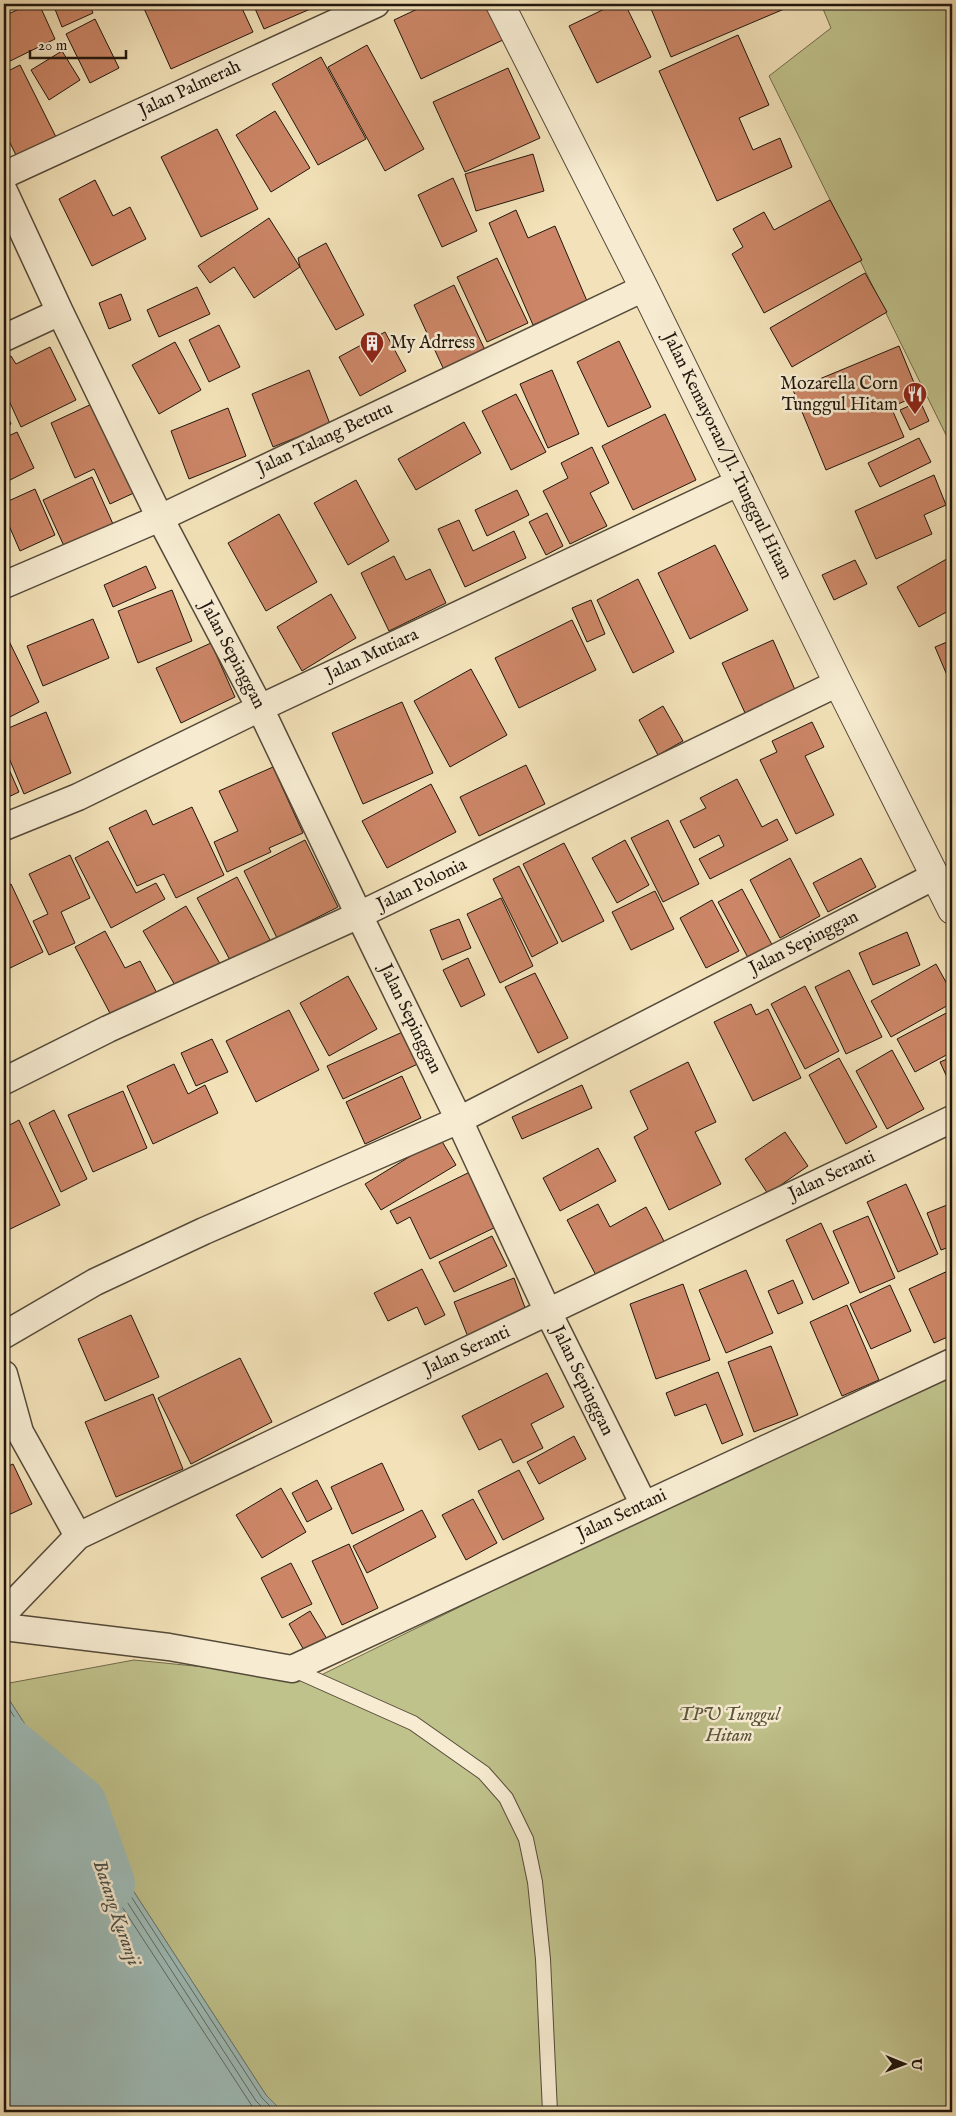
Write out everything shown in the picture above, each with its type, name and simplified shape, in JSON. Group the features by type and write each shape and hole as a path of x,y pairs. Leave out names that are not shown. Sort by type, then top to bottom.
{"street":[{"name":"Jalan Palmerah","path":"4,175 376,4"},
{"name":"Jalan Kemayoran/ Jl. Tunggul Hitam","path":"500,4 644,288 952,910"},
{"name":"Jalan Sepinggan","path":"4,191 60,312 160,518 260,708 358,915 459,1120 548,1312 644,1505"},
{"name":"Jalan Talang Betutu","path":"4,585 160,518 644,288"},
{"path":"4,338 60,312"},
{"name":"Jalan Mutiara","path":"4,827 78,798 260,708 740,482"},
{"name":"Jalan Polonia","path":"4,1081 108,1029 358,915 838,683"},
{"name":"Jalan Sepinggan","path":"459,1120 935,876"},
{"name":"Jalan Seranti","path":"4,1613 78,1536 952,1119"},
{"path":"4,1335 95,1282 204,1231 459,1120"},
{"name":"Jalan Sentani","path":"292,1669 952,1362"},
{"path":"4,1374 20,1432 78,1536"},
{"path":"4,1627 169,1647 292,1669"}],"lane":[{"path":"292,1669 413,1723 484,1773 506,1798 526,1839 535,1882 542,1959 550,2112"}],"green space":[{"path":"821,4 952,4 952,447 769,76 831,28"},
{"name":"TPU Tunggul Hitam","path":"952,1365 952,2112 283,2112 266,2095 4,1692 4,1684 134,1660 315,1678"}],"water":[{"path":"4,1692 266,2095 283,2112 4,2112"}],"building":[{"path":"30,4 39,4 55,39 4,64 4,16"},
{"path":"53,4 89,4 93,13 62,27"},
{"path":"142,4 240,4 253,32 171,69"},
{"path":"253,4 322,4 264,29"},
{"path":"428,4 488,4 505,39 421,79 394,20"},
{"path":"615,4 625,4 651,57 597,83 569,26"},
{"path":"649,4 796,4 671,57"},
{"path":"95,19 119,68 90,83 66,34"},
{"path":"738,35 769,105 739,118 753,150 780,138 792,167 717,201 659,71"},
{"path":"367,45 424,149 385,171 328,67"},
{"path":"62,51 80,80 49,100 31,70"},
{"path":"321,57 366,139 318,165 272,84"},
{"path":"20,65 56,137 17,157 4,131 4,73"},
{"path":"508,68 540,138 465,172 433,102"},
{"path":"275,111 310,168 271,192 236,135"},
{"path":"217,129 258,209 201,237 161,157"},
{"path":"533,154 544,191 476,211 465,174"},
{"path":"453,178 477,231 442,247 418,195"},
{"path":"95,180 113,216 130,207 146,239 92,266 59,199"},
{"path":"830,200 862,260 764,313 732,254 743,247 733,229 764,212 774,230"},
{"path":"516,210 528,238 555,226 587,301 533,325 489,223"},
{"path":"269,218 300,267 254,298 234,267 210,283 198,266"},
{"path":"326,243 364,315 336,330 300,267 298,258"},
{"path":"497,258 528,323 487,342 457,277"},
{"path":"865,273 887,312 792,367 770,328"},
{"path":"454,285 485,350 444,370 414,305"},
{"path":"197,287 210,314 159,337 147,310"},
{"path":"121,294 131,320 109,329 99,303"},
{"path":"219,325 240,367 209,382 189,340"},
{"name":"My Adrress","path":"385,332 406,371 360,396 339,357"},
{"path":"619,341 651,407 608,427 577,362"},
{"path":"175,342 201,390 159,414 132,365"},
{"path":"899,346 919,395 891,407 904,437 826,470 793,390"},
{"path":"50,347 76,400 21,427 6,394 4,395 4,359 11,356 16,364"},
{"path":"309,370 330,424 273,447 252,394"},
{"path":"552,370 579,434 548,448 520,384"},
{"path":"516,394 546,452 511,470 482,411"},
{"name":"Mozarella Corn Tunggul Hitam","path":"920,401 929,421 910,430 900,410"},
{"path":"96,402 136,492 110,504 94,469 75,478 51,423"},
{"path":"4,408 11,424 4,428"},
{"path":"228,408 246,456 189,479 171,431"},
{"path":"665,414 696,480 633,510 602,446"},
{"path":"464,422 481,453 416,490 398,459"},
{"path":"17,432 34,468 4,483 4,438"},
{"path":"919,438 931,462 880,487 868,463"},
{"path":"592,447 609,483 590,493 607,526 570,544 543,491 568,478 561,463"},
{"path":"934,475 946,505 924,515 932,534 876,559 855,511"},
{"path":"92,477 113,524 64,546 43,500"},
{"path":"356,480 389,541 348,565 314,503"},
{"path":"35,489 55,535 20,551 4,514 4,503"},
{"path":"517,490 529,515 487,536 475,510"},
{"path":"547,513 563,546 546,555 529,522"},
{"path":"279,514 317,582 266,611 228,543"},
{"path":"459,520 473,551 514,531 526,558 465,587 438,529"},
{"path":"715,545 748,610 690,639 658,573"},
{"path":"394,556 406,580 430,569 446,603 389,631 361,573"},
{"path":"952,556 952,609 919,627 897,587"},
{"path":"855,560 867,584 834,600 822,575"},
{"path":"146,566 156,588 113,607 104,585"},
{"path":"638,579 674,652 633,673 597,600"},
{"path":"172,590 192,641 138,663 118,611"},
{"path":"331,594 356,638 302,671 277,627"},
{"path":"591,600 605,634 587,642 572,608"},
{"path":"93,619 109,658 43,686 27,646"},
{"path":"572,620 596,670 519,708 495,658"},
{"path":"4,634 39,702 4,720"},
{"path":"773,640 796,692 746,715 722,663"},
{"path":"952,640 952,687 935,647"},
{"path":"211,643 235,697 181,723 156,668"},
{"path":"471,669 507,735 450,767 414,701"},
{"path":"402,702 433,773 363,804 332,733"},
{"path":"663,706 683,741 658,755 639,720"},
{"path":"46,712 71,773 24,794 4,746 4,730"},
{"path":"812,722 824,747 805,756 834,815 796,834 760,760 777,752 772,741"},
{"path":"4,758 19,792 4,799"},
{"path":"526,765 545,804 479,836 460,797"},
{"path":"273,767 303,833 269,848 271,852 227,872 214,842 238,831 219,791"},
{"path":"737,779 762,827 777,819 788,840 710,879 699,859 724,846 719,835 694,848 680,821 706,808 700,798"},
{"path":"431,784 456,832 387,868 362,821"},
{"path":"192,807 224,875 176,898 164,874 137,886 109,828 146,810 153,825"},
{"path":"668,820 699,884 663,902 631,838"},
{"path":"305,840 338,907 277,938 244,871"},
{"path":"625,840 649,885 617,903 592,858"},
{"path":"108,841 136,893 156,883 165,899 111,928 75,858"},
{"path":"564,843 604,921 562,942 523,864"},
{"path":"70,855 90,898 61,912 75,943 49,955 33,921 48,914 29,874"},
{"path":"790,858 820,916 780,938 750,880"},
{"path":"861,858 876,887 828,912 813,883"},
{"path":"519,866 558,943 532,957 493,879"},
{"path":"237,877 270,940 231,962 197,898"},
{"path":"11,884 43,952 8,969 4,960 4,887"},
{"path":"742,889 777,954 753,967 718,902"},
{"path":"655,891 674,929 631,950 612,912"},
{"path":"501,898 533,966 500,983 467,914"},
{"path":"712,900 739,951 706,968 680,918"},
{"path":"186,906 222,967 179,992 143,931"},
{"path":"459,919 471,948 442,960 430,930"},
{"path":"105,931 125,968 140,961 158,995 113,1019 75,947"},
{"path":"907,932 920,965 873,985 859,953"},
{"path":"468,958 485,995 461,1007 443,970"},
{"path":"936,964 952,993 952,1003 891,1037 871,1001"},
{"path":"849,970 882,1037 846,1054 815,987"},
{"path":"535,973 568,1038 538,1053 505,987"},
{"path":"348,976 377,1029 329,1056 300,1003"},
{"path":"805,986 839,1051 805,1069 771,1004"},
{"path":"751,1004 756,1015 768,1009 801,1078 753,1101 714,1022"},
{"path":"289,1010 319,1070 256,1102 226,1041"},
{"path":"952,1010 952,1052 915,1072 897,1039"},
{"path":"407,1030 422,1062 343,1099 327,1066"},
{"path":"212,1039 228,1072 196,1086 181,1053"},
{"path":"892,1050 924,1109 887,1129 856,1071"},
{"path":"952,1057 952,1088 940,1062"},
{"path":"839,1058 877,1127 846,1144 809,1075"},
{"path":"688,1062 716,1122 695,1132 721,1184 669,1210 634,1137 648,1129 630,1091"},
{"path":"174,1064 188,1094 205,1085 218,1113 153,1144 127,1086"},
{"path":"402,1076 421,1118 365,1144 346,1102"},
{"path":"582,1085 592,1108 522,1139 512,1117"},
{"path":"123,1091 147,1148 93,1172 68,1115"},
{"path":"54,1110 87,1179 61,1192 29,1123"},
{"path":"19,1120 60,1205 4,1232 4,1128"},
{"path":"785,1132 808,1166 768,1194 745,1159"},
{"path":"440,1138 456,1165 381,1210 365,1184"},
{"path":"598,1148 616,1181 560,1211 543,1178"},
{"path":"474,1170 500,1225 430,1259 410,1217 397,1224 390,1211"},
{"path":"906,1184 938,1254 898,1272 867,1202"},
{"path":"952,1203 952,1246 941,1250 927,1213"},
{"path":"598,1204 610,1227 646,1207 666,1245 599,1281 567,1220"},
{"path":"868,1216 895,1278 860,1293 833,1231"},
{"path":"821,1223 849,1283 813,1300 786,1240"},
{"path":"492,1236 507,1266 454,1292 439,1262"},
{"path":"422,1269 445,1315 425,1325 417,1307 388,1321 374,1293"},
{"path":"952,1269 952,1335 934,1343 909,1289"},
{"path":"746,1270 773,1333 726,1353 699,1290"},
{"path":"514,1278 527,1313 468,1337 454,1302"},
{"path":"793,1280 803,1303 778,1314 768,1291"},
{"path":"683,1284 710,1360 656,1379 630,1304"},
{"path":"890,1285 911,1331 871,1349 850,1304"},
{"path":"847,1305 879,1380 842,1396 810,1322"},
{"path":"131,1315 159,1377 105,1401 78,1339"},
{"path":"771,1346 798,1415 754,1432 728,1362"},
{"path":"240,1358 272,1422 191,1464 158,1398"},
{"path":"718,1372 743,1435 722,1444 706,1404 675,1416 666,1393"},
{"path":"547,1373 564,1407 531,1424 543,1448 513,1463 501,1439 479,1450 462,1416"},
{"path":"153,1394 183,1469 116,1497 85,1422"},
{"path":"574,1436 586,1459 539,1484 527,1462"},
{"path":"382,1463 404,1510 352,1534 331,1487"},
{"path":"13,1464 32,1504 4,1517 4,1468"},
{"path":"519,1470 544,1519 503,1540 478,1491"},
{"path":"317,1480 332,1509 307,1522 292,1493"},
{"path":"281,1488 306,1532 262,1558 236,1515"},
{"path":"473,1499 497,1543 466,1560 442,1515"},
{"path":"422,1510 436,1537 367,1573 353,1546"},
{"path":"349,1544 378,1608 342,1625 312,1561"},
{"path":"291,1563 312,1604 282,1618 261,1578"},
{"path":"310,1611 327,1639 305,1652 289,1624"}],"waterway":[{"name":"Batang Kuranji","path":"4,1744 78,1805 106,1884"}],"place":[{"name":"My Adrress","path":"372,364"},
{"name":"Mozarella Corn Tunggul Hitam","path":"915,415"}]}
